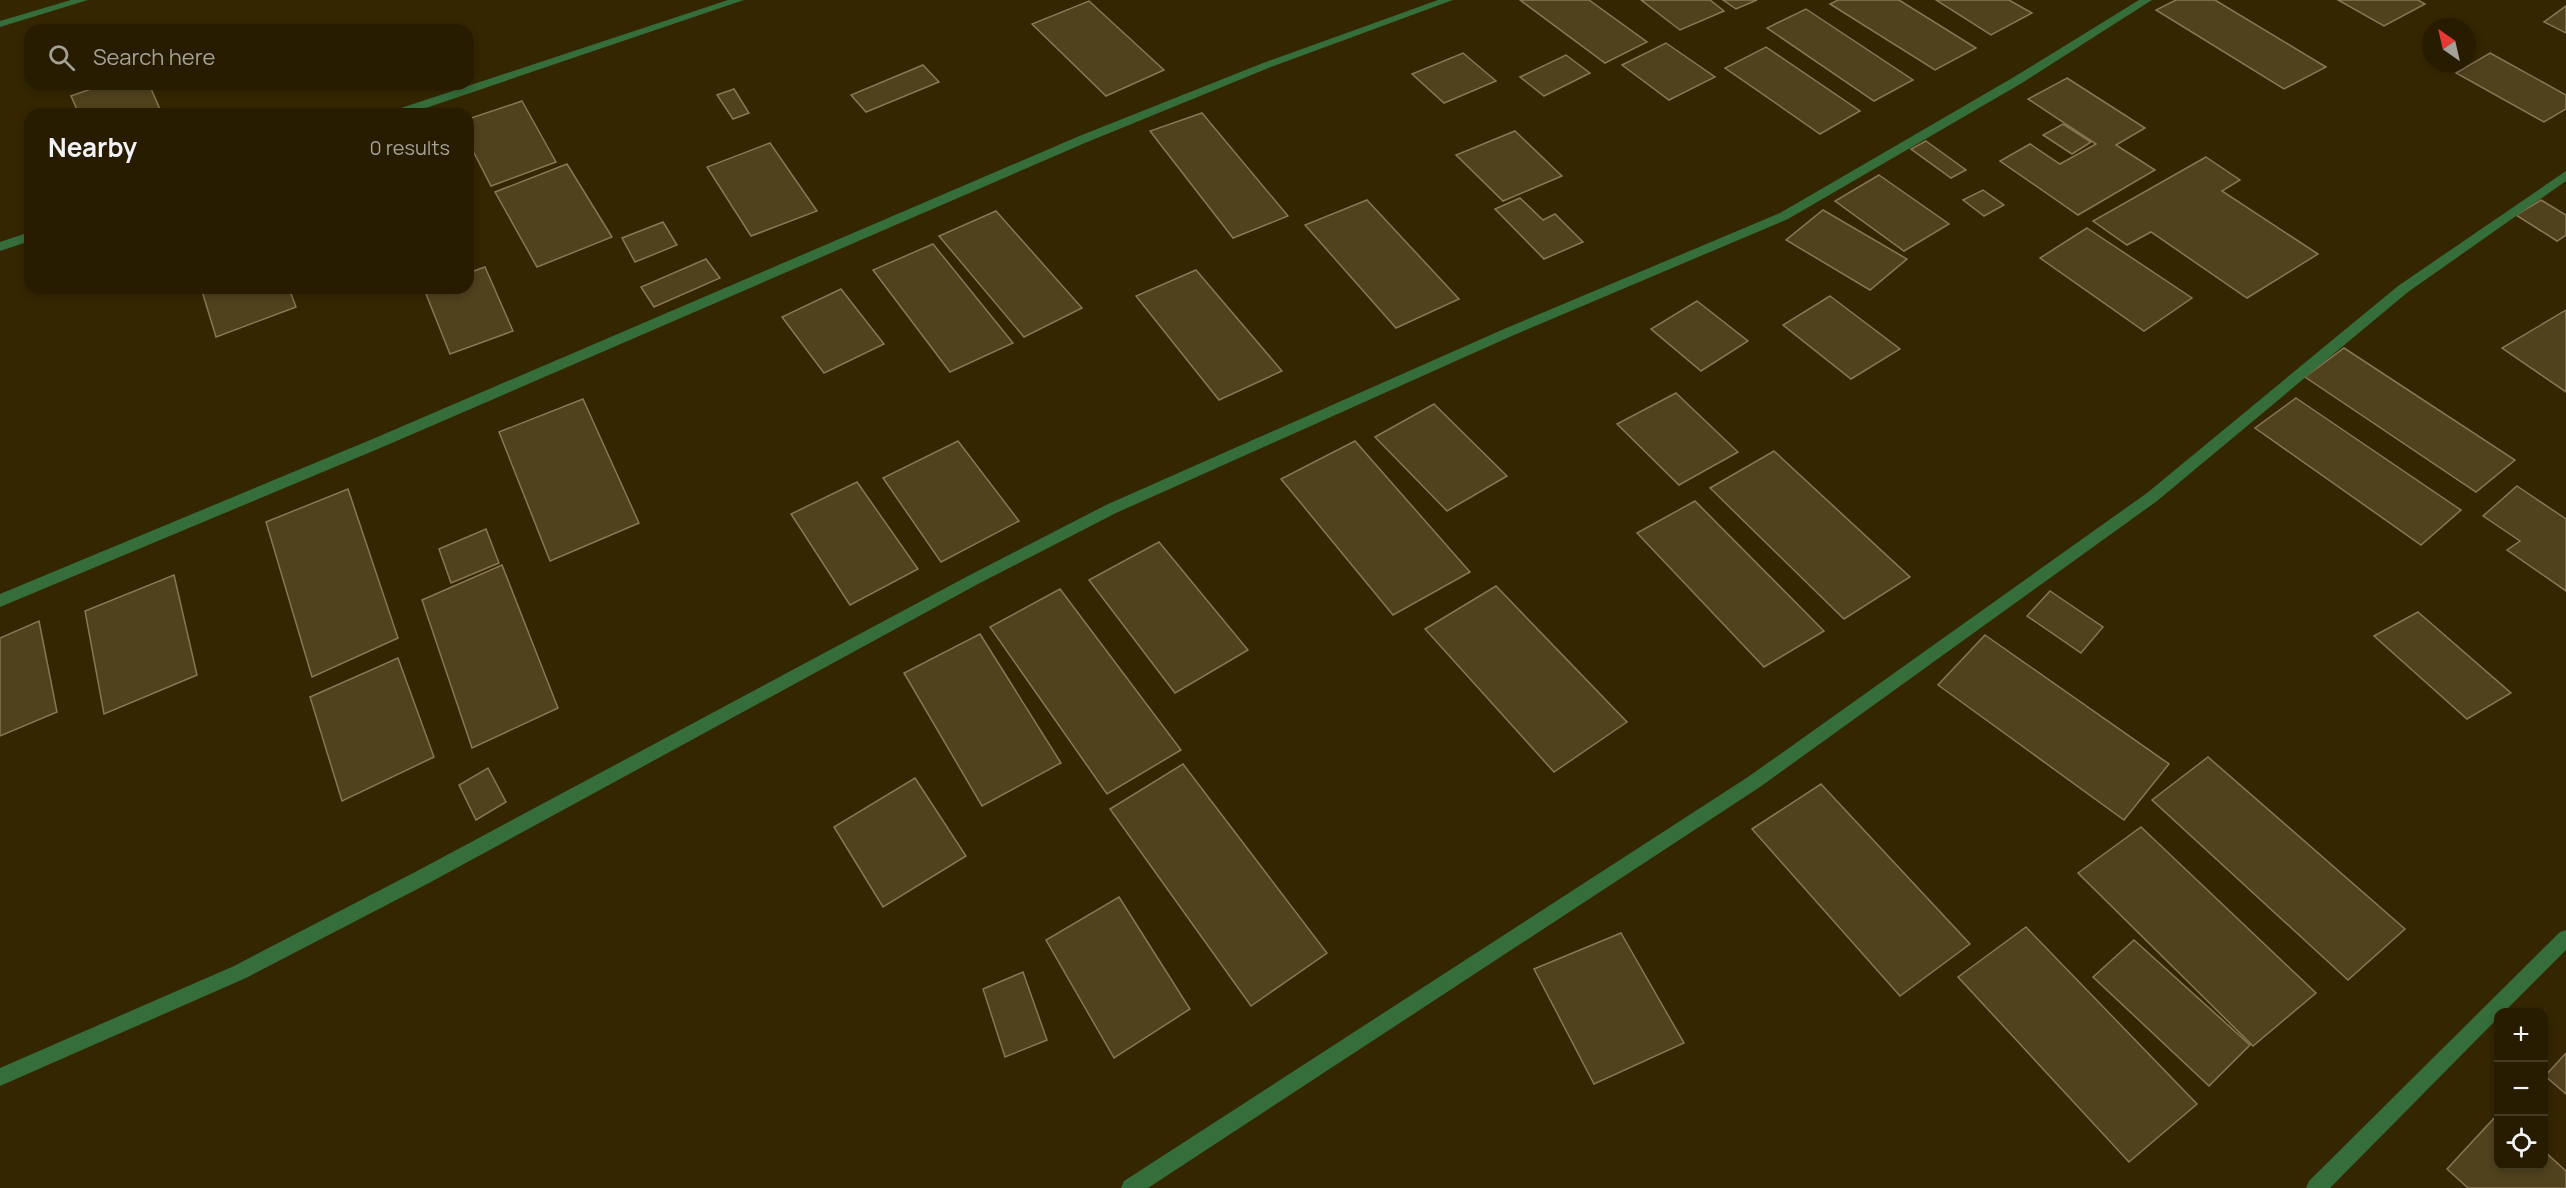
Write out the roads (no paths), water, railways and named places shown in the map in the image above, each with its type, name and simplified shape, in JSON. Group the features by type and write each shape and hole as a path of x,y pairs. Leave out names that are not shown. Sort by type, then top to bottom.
{"street":[{"path":"0,24 83,0"},
{"path":"474,88 739,0"},
{"path":"0,601 380,442 1081,141 1267,65 1448,0"},
{"path":"0,1077 240,972 444,865 963,585 1111,509 1509,332 1784,216 2018,80 2147,0"},
{"path":"414,108 468,90"},
{"path":"1131,1188 1754,782 2152,497 2403,289 2566,175"},
{"path":"0,247 24,238"},
{"path":"2316,1188 2566,938"}]}
